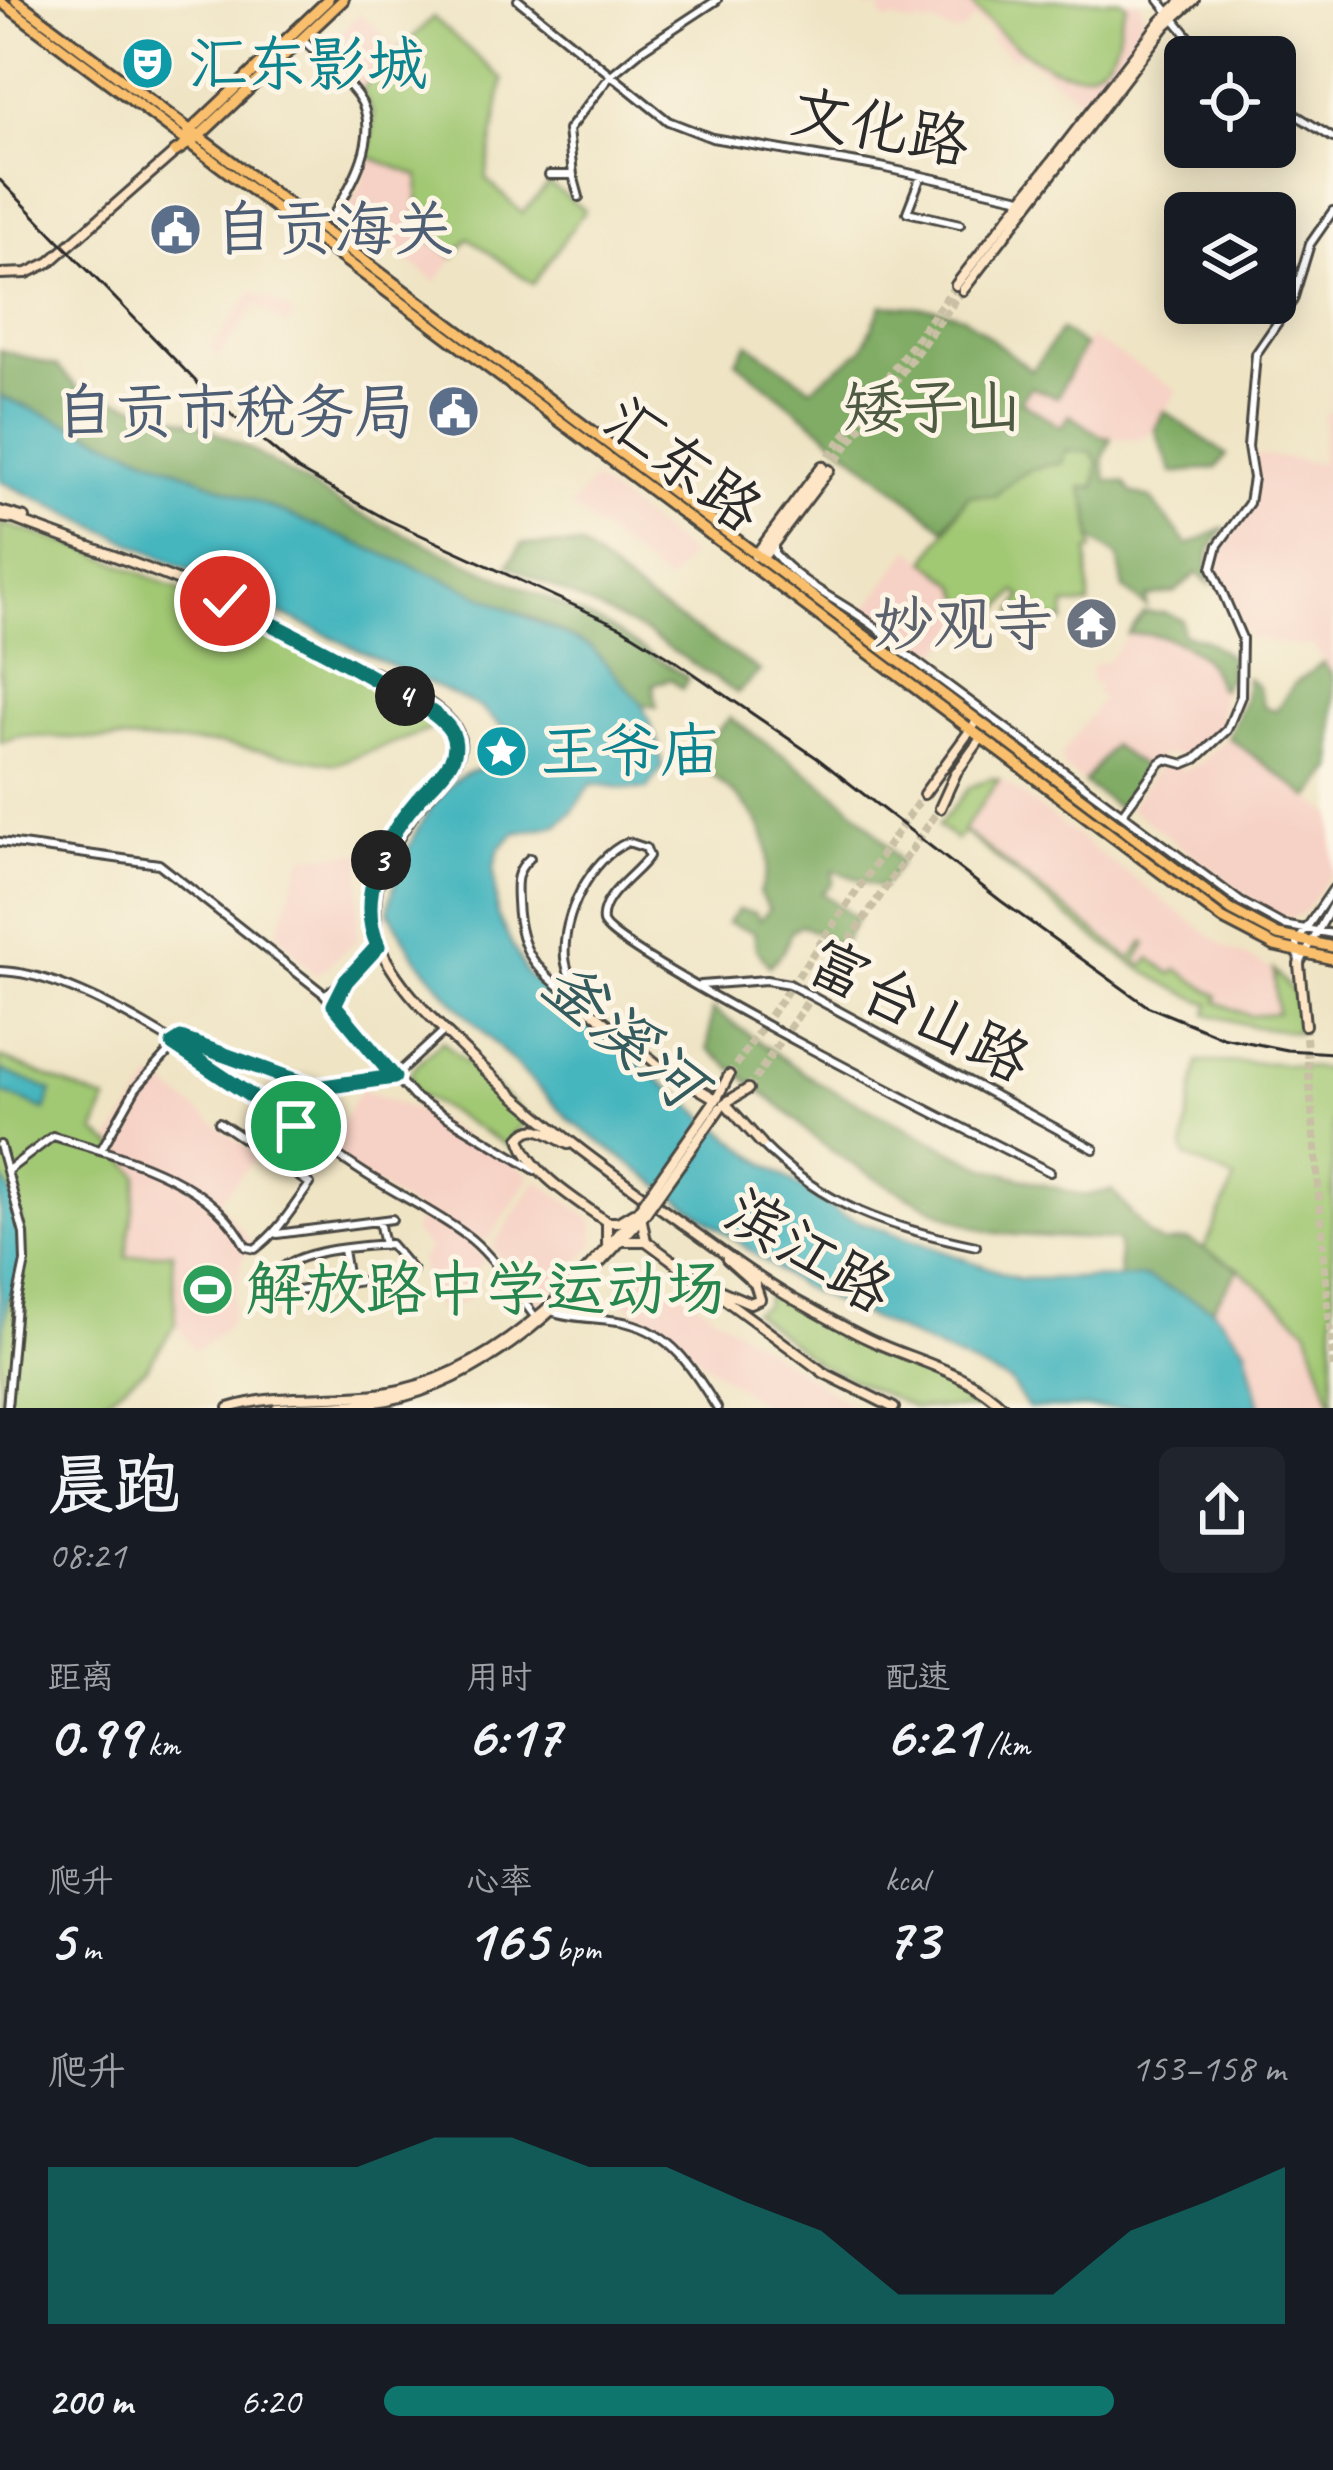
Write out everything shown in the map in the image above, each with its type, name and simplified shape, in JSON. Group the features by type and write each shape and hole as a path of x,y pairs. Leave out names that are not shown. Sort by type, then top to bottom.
{"main road":[{"name":"汇东路","path":"16,0 190,137 984,734 1231,910 1301,952 1333,959"},
{"path":"0,274 27,273 50,262 175,152 328,0"},
{"path":"190,137 343,0"},
{"path":"960,287 1184,0"},
{"path":"1172,14 1194,0"},
{"name":"汇东路","path":"0,1 190,137"},
{"path":"826,468 774,543 755,563 826,468"},
{"path":"0,511 226,596 334,650 432,706 455,725 461,746 456,765 415,811 380,875 374,902 378,946"},
{"path":"0,511 225,601 332,654 428,710 450,729 456,746 451,762 411,808 375,875 370,915 378,946"},
{"path":"974,726 925,793 936,791 942,805 956,773 984,734"},
{"name":"滨江路","path":"378,946 444,1030 530,1111 581,1150 790,1297 867,1339 974,1382 1004,1408"},
{"name":"汇东路","path":"1301,952 1333,947"},
{"path":"1301,952 1305,1025"},
{"path":"583,1004 658,1065 718,1103 762,1144"},
{"path":"277,1408 410,1395 500,1352 551,1310 642,1211 718,1103 729,1075"},
{"path":"718,1103 748,1089"},
{"path":"581,1150 538,1129 520,1138 530,1157 562,1189 607,1222 611,1245"},
{"path":"607,1222 642,1211"},
{"path":"642,1211 646,1241 824,1373 894,1408"},
{"path":"229,1408 409,1389 497,1347 536,1318 611,1245 646,1241"},
{"path":"705,1284 750,1303 760,1298 755,1284 718,1248"}],"street":[{"path":"518,0 611,75"},
{"path":"579,197 568,130 611,75 717,0"},
{"path":"1159,0 1188,36"},
{"path":"303,40 360,98 366,115 358,168 330,220"},
{"name":"文化路","path":"611,75 668,121 712,138 1027,200"},
{"path":"1296,115 1333,138"},
{"path":"549,175 573,175"},
{"path":"921,176 907,212 960,224"},
{"path":"1122,814 1160,763 1166,759 1184,764 1196,759 1228,730 1240,696 1242,638 1212,568 1218,545 1250,503 1253,478 1248,447 1256,354 1294,299 1310,244 1333,211"},
{"path":"774,543 774,553 789,567 1265,917 1309,932 1333,934"},
{"path":"0,842 160,864 324,994 414,1096 562,1189"},
{"path":"583,1004 565,959 568,927 578,898 588,879 619,845 639,844 649,856 603,912 603,925 610,934 643,957 1050,1172"},
{"path":"530,858 516,879 517,919 524,947 541,972 583,1004"},
{"path":"1301,952 1333,889"},
{"path":"1309,932 1333,904"},
{"path":"334,1005 346,981 378,946"},
{"path":"0,971 92,995 173,1044 471,1240 536,1318"},
{"name":"富台山路","path":"698,985 766,980 789,984 1094,1149"},
{"path":"324,994 346,981"},
{"path":"101,1150 136,1088 181,1039 316,1088 394,1077 444,1030"},
{"path":"219,1122 310,1184 280,1222 277,1234"},
{"path":"7,1171 53,1136 101,1150 144,1165 214,1205 238,1229 246,1247 255,1250 277,1234 392,1219"},
{"path":"762,1144 823,1196 877,1221 976,1246"},
{"path":"0,1145 24,1234 25,1262 5,1404"},
{"path":"379,1221 383,1244"},
{"path":"392,1289 380,1278 285,1293 273,1280 277,1269 292,1259 383,1244 390,1244 413,1271"},
{"path":"343,1250 348,1280"},
{"path":"551,1310 628,1323 652,1332 684,1358 717,1408"}],"shaded area":[{"path":"854,0 1139,0 1146,23 1085,104 1022,55 1013,58 974,18 963,31 954,33 931,23 927,27 919,22 888,22 881,17 881,9 865,8"},
{"path":"360,13 400,51 361,90 323,51"},
{"path":"369,157 419,176 417,229 454,257 436,282 346,212"},
{"path":"253,291 294,315 286,326 256,305 219,356 210,350"},
{"path":"1090,337 1177,390 1155,429 1139,440 1103,437 1071,415 1061,428 1021,401 1030,386 1057,396"},
{"path":"1333,361 1333,676 1313,645 1248,638 1221,588 1218,569 1224,547 1253,506 1259,477 1254,454 1320,463 1325,414 1331,412"},
{"path":"593,479 690,554 668,583 571,507"},
{"path":"910,549 957,585 970,614 939,652 918,652 864,612"},
{"path":"1160,633 1191,648 1216,675 1223,689 1220,715 1228,718 1223,729 1193,755 1164,755 1147,770 1112,745 1084,783 1065,769 1061,755 1102,699 1095,692 1100,684 1092,684 1091,666 1109,660 1128,634"},
{"path":"1228,737 1333,815 1333,871 1303,914 1288,918 1265,908 1129,808 1159,766 1169,763 1184,770 1200,763"},
{"path":"991,778 1003,781 1227,948 1274,970 1295,994 1298,1032 1207,1014 1210,1004 1134,964 964,832 956,840 938,826 970,787"},
{"path":"362,853 357,940 315,976 277,933 303,856"},
{"path":"190,1048 329,1143 361,1090 421,1112 531,1175 488,1241 482,1238 475,1251 485,1259 475,1273 480,1278 467,1301 440,1311 430,1298 420,1261 429,1249 413,1232 421,1214 254,1107 185,1054"},
{"path":"154,1077 257,1156 219,1202 253,1246 242,1259 229,1326 195,1351 176,1324 171,1253 125,1257 138,1175 112,1138"},
{"path":"537,1180 594,1221 595,1244 539,1304 530,1305 492,1247"},
{"path":"1239,1269 1307,1328 1333,1408 1260,1408 1246,1348 1212,1308"},
{"path":"650,1272 856,1408 766,1408 621,1301"}],"green space":[{"path":"967,0 1121,0 1127,5 1109,57 1093,70 1074,73 1055,69 1014,45"},
{"path":"433,17 503,80 486,179 522,213 549,184 585,210 533,284 469,238 454,257 417,229 419,176 369,157 374,116 361,90"},
{"name":"矮子山","path":"882,305 933,308 963,316 1032,371 1061,330 1084,346 1057,397 1030,387 1021,401 1061,427 1070,415 1111,438 1103,459 1106,480 1125,483 1132,493 1150,498 1188,545 1226,527 1209,553 1210,584 1197,573 1175,592 1147,597 1147,607 1124,589 1118,556 1092,539 1081,487 1095,487 1098,463 1091,452 1066,451 1062,463 1025,473 995,496 969,495 944,528 736,361 748,343 811,388 862,350"},
{"path":"0,350 57,366 79,389 198,424 248,448 345,507 603,624 688,678 682,689 671,679 653,684 657,707 642,704 591,647 535,619 0,396"},
{"path":"1164,411 1227,455 1216,468 1172,473 1155,429"},
{"path":"1066,451 1091,452 1098,463 1095,487 1082,488 1093,542 1093,550 1088,550 1089,605 1065,605 1064,622 1051,619 1038,633 1013,613 1022,596 1016,592 991,619 985,634 966,620 970,614 957,585 926,561 969,495 995,496 1025,473 1062,463"},
{"path":"0,523 83,548 330,656 441,726 335,764 221,744 20,736 0,742"},
{"path":"522,544 581,546 647,599 760,671 737,693 645,632 508,565"},
{"path":"1144,613 1165,613 1182,620 1182,634 1206,640 1231,658 1229,681 1223,689 1218,688 1206,662 1184,645 1157,636 1128,634"},
{"path":"1323,663 1333,676 1333,768 1310,798 1228,737 1245,698 1247,678 1257,685 1264,707 1276,710 1294,684"},
{"path":"730,718 844,801 900,863 882,888 833,870 833,883 822,893 857,919 841,946 801,925 791,931 784,951 769,966 756,949 754,932 727,923 738,910 755,913 760,920 769,909 759,893 767,870 763,832 741,801 692,758"},
{"path":"1112,745 1147,770 1118,808 1084,783"},
{"path":"991,778 999,780 963,830 1131,959 1144,942 1136,961 1144,966 1150,958 1172,974 1177,969 1218,996 1217,1002 1250,1016 1277,1013 1274,970 1295,994 1298,1032 1207,1014 1210,1004 1112,950 964,832 956,840 938,826 970,787"},
{"path":"712,1009 819,1083 986,1168 1084,1196 1112,1190 1150,1236 1163,1243 1188,1240 1239,1269 1212,1308 1144,1277 1120,1278 1118,1241 997,1233 923,1204 831,1150 708,1049"},
{"path":"442,1041 529,1118 511,1136 513,1149 412,1090 411,1071"},
{"path":"0,1057 107,1101 95,1132 138,1175 126,1257 172,1252 176,1324 146,1368 94,1408 0,1408"},
{"path":"1198,1062 1333,1070 1333,1407 1307,1328 1239,1269 1204,1249 1235,1180 1186,1157 1183,1148"},
{"path":"768,1290 794,1308 992,1408 914,1408 818,1364 753,1312 765,1305"}],"water":[{"path":"0,396 454,583 591,647 642,704 658,743 662,768 647,789 591,784 557,825 515,833 499,849 494,868 497,915 527,975 757,1158 842,1215 1020,1279 1144,1277 1212,1308 1246,1348 1260,1408 1028,1408 1010,1382 798,1285 571,1121 450,998 414,955 388,910 406,854 438,798 467,773 504,767 517,740 479,707 0,481"},
{"path":"2,1070 52,1091 45,1110 0,1092"},
{"path":"0,1175 19,1219 23,1255 16,1287 8,1299 0,1354"}],"tunnel":[{"path":"822,466 956,285"},
{"path":"829,470 963,290"},
{"path":"729,1075 924,794"},
{"path":"748,1089 940,808"},
{"path":"1305,1025 1333,1368"}],"railway":[{"path":"0,180 214,400 298,470 386,519 621,627 671,658 817,758 1001,901 1147,1006 1222,1037 1333,1053"}],"place":[{"name":"汇东影城","path":"148,64"},
{"name":"自贡海关","path":"175,229"},
{"name":"自贡市税务局","path":"454,412"},
{"name":"妙观寺","path":"1092,624"},
{"name":"王爷庙","path":"501,751"},
{"name":"解放路中学运动场","path":"207,1289"}],"route":[{"path":"225,601 332,654 428,710 450,729 456,746 451,762 392,837 369,902 370,929 378,946 346,981 334,1005 394,1077 316,1088 181,1039 173,1044 296,1126"}],"water label":[{"name":"釜溪河","path":"623,1034"}]}
